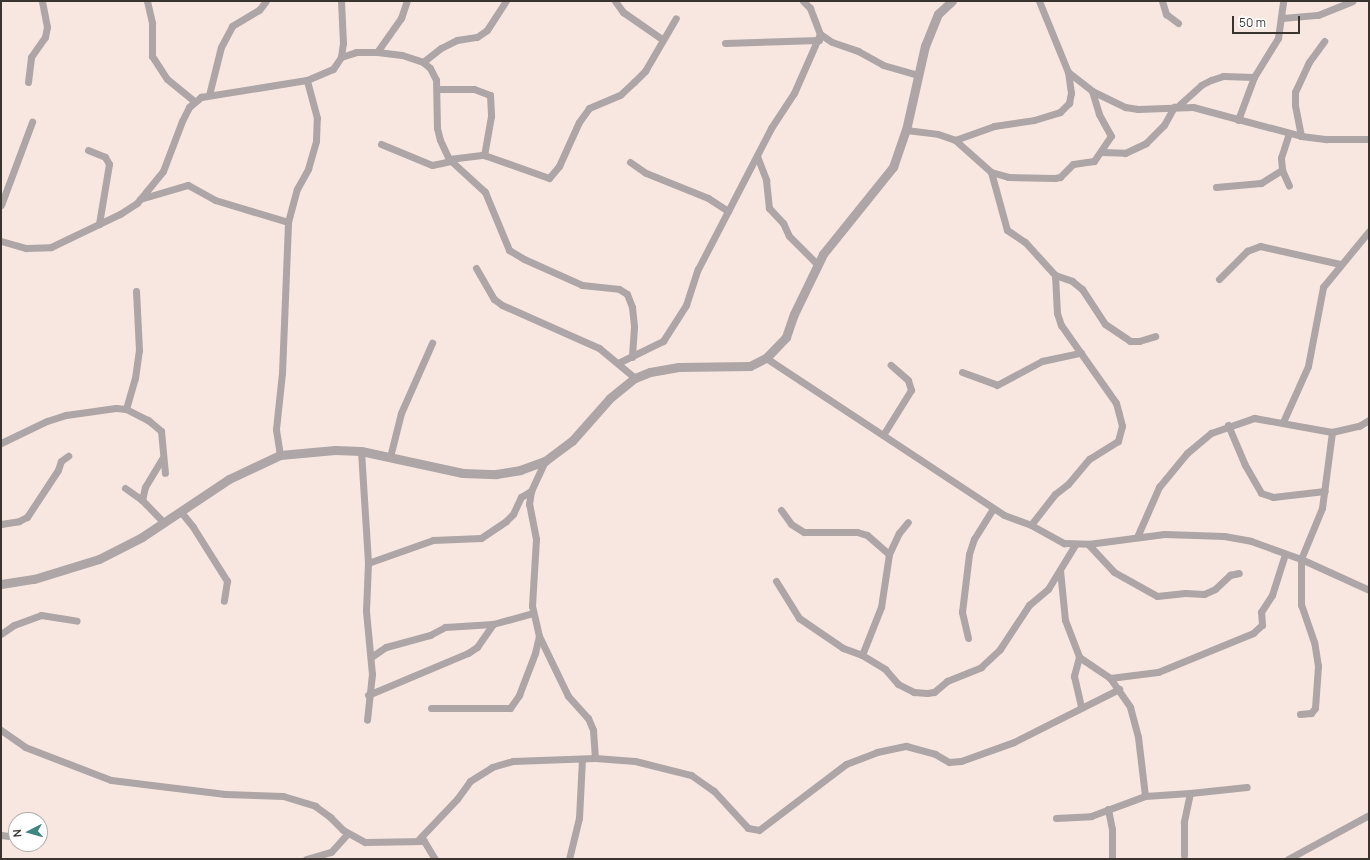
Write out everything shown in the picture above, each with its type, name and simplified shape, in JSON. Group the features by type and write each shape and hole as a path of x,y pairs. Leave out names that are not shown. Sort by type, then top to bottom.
{"street":[{"path":"28,82 31,57 45,37 47,27 42,1"},
{"path":"147,1 152,23 152,56 167,79 195,102"},
{"path":"209,95 221,47 232,26 258,10 266,1"},
{"path":"1,241 26,248 42,249 120,214 140,199 163,171 182,121 195,102 209,95 307,80 334,69 342,57 341,1"},
{"path":"376,52 400,18 407,1"},
{"path":"423,62 441,48 457,40 477,37 487,30 506,1"},
{"path":"615,1 623,12 662,39"},
{"path":"620,362 655,347 668,334 686,305 698,270 756,156 771,128 794,93 820,37 810,8 803,1"},
{"path":"1,584 34,579 99,559 142,537 229,479 280,455 335,450 361,451 463,473 496,474 520,470 545,461 572,441 610,398 636,378 650,372 679,367 750,366 766,358 786,337 817,264 836,236 893,167 906,130 925,46 938,14 952,1"},
{"path":"955,140 994,126 1034,120 1060,112 1069,103 1072,94 1068,72 1038,1"},
{"path":"1162,1 1166,14 1178,23"},
{"path":"1238,120 1254,77 1274,48 1282,18 1283,1"},
{"path":"1282,18 1318,15 1352,1"},
{"path":"381,144 432,165 450,160 484,155 549,178 558,166 579,122 590,108 620,95 634,82 644,71 676,18"},
{"path":"725,43 820,37 883,65 918,75"},
{"path":"1301,136 1295,105 1295,92 1309,62 1324,41"},
{"path":"342,57 356,52 376,52 402,55 423,62 434,74 438,89 437,128 450,160 485,192 509,250 524,260 582,285 619,289 627,294 632,307 634,327 632,357"},
{"path":"1068,72 1092,91 1131,109 1193,107 1301,136 1327,139 1369,139"},
{"path":"1101,152 1126,153 1146,143 1164,125 1176,107 1201,85 1211,80 1223,76 1254,77"},
{"path":"280,455 276,429 282,373 288,222 296,189 308,169 316,141 317,118 307,80"},
{"path":"438,89 474,89 487,92 490,95 491,116 484,155"},
{"path":"906,130 938,134 955,140 990,172 1008,177 1060,177 1073,164 1094,161 1111,136 1099,114 1092,91"},
{"path":"1,205 32,122"},
{"path":"1289,133 1282,153 1282,170 1289,186"},
{"path":"88,150 105,158 109,164 99,224"},
{"path":"756,156 766,180 769,208 783,223 789,236 817,264"},
{"path":"630,162 646,173 708,198 728,211"},
{"path":"1216,187 1261,183 1282,170"},
{"path":"990,172 1007,230 1025,242 1055,275 1072,281 1082,289 1105,324 1130,341 1139,341 1155,336"},
{"path":"140,199 188,185 215,200 288,222"},
{"path":"1283,422 1308,366 1323,287 1340,264 1369,231"},
{"path":"1219,279 1247,251 1260,246 1340,264"},
{"path":"476,268 494,299 502,305 585,340 620,362 636,378"},
{"path":"1031,525 1055,494 1068,484 1089,459 1114,446 1121,434 1122,426 1116,403 1059,319 1055,275"},
{"path":"126,409 135,378 139,350 136,291"},
{"path":"390,457 400,413 432,343"},
{"path":"962,372 997,385 1042,361 1081,353"},
{"path":"766,358 1004,515 1031,525 1064,543 1075,545 1088,544 1164,534 1224,536 1251,541 1301,559 1369,590"},
{"path":"883,435 911,390 908,380 891,366"},
{"path":"1,443 47,421 66,415 116,408 126,409 148,420 160,431 163,441 162,459 165,473"},
{"path":"1137,537 1159,488 1197,443 1210,433 1228,425 1254,418 1332,432 1359,426 1369,420"},
{"path":"1228,425 1245,465 1261,493 1273,497 1325,491"},
{"path":"1300,714 1311,714 1315,708 1318,666 1314,642 1301,605 1301,559 1314,532 1325,491 1332,432"},
{"path":"361,451 368,563 366,611 372,674 368,695 367,720"},
{"path":"1,524 19,521 27,517 58,470 61,462 68,456"},
{"path":"142,500 145,487 162,459"},
{"path":"545,461 531,491 529,504 536,539 531,594 533,613 539,636 568,696 588,718 593,730 595,758"},
{"path":"125,488 142,500 164,523"},
{"path":"368,563 433,540 481,538 510,518 521,497 531,491"},
{"path":"968,638 962,612 969,554 974,539 993,508"},
{"path":"781,510 788,520 804,532 857,532 867,535 889,554"},
{"path":"181,512 193,527 227,581 224,601"},
{"path":"862,655 881,607 889,554 899,533 908,522"},
{"path":"1088,544 1114,572 1161,597 1185,593 1204,594 1215,589 1230,575 1239,573"},
{"path":"776,581 799,618 843,648 862,655 885,669 898,684 914,692 934,692 947,681 981,667 1000,649 1029,606 1048,589 1075,545"},
{"path":"1110,678 1158,672 1253,633 1262,625 1261,612 1272,595 1285,554"},
{"path":"1060,570 1065,620 1079,657 1110,678 1130,707 1134,720 1145,796"},
{"path":"371,657 386,646 430,635 446,627 493,624 533,613"},
{"path":"1,634 14,625 41,615 77,622"},
{"path":"368,695 468,653 477,647 493,624"},
{"path":"431,708 510,708 519,695 535,653 539,636"},
{"path":"1079,657 1074,676 1081,706"},
{"path":"419,839 457,799 470,781 492,767 513,761 595,758 634,761 691,775 714,791 748,828 759,830 846,764 876,752 906,746 935,754 949,762 961,761 1014,742 1081,706 1119,689"},
{"path":"1,730 25,747 111,780 225,794 282,796 315,806 348,834 365,842 419,839 424,841 435,859"},
{"path":"569,859 579,818 582,759"},
{"path":"1056,818 1091,816 1145,796 1247,787"},
{"path":"1184,855 1184,822 1190,792"},
{"path":"1108,809 1112,829 1112,859"},
{"path":"1288,859 1369,815"},
{"path":"306,859 331,852 348,834"}]}
